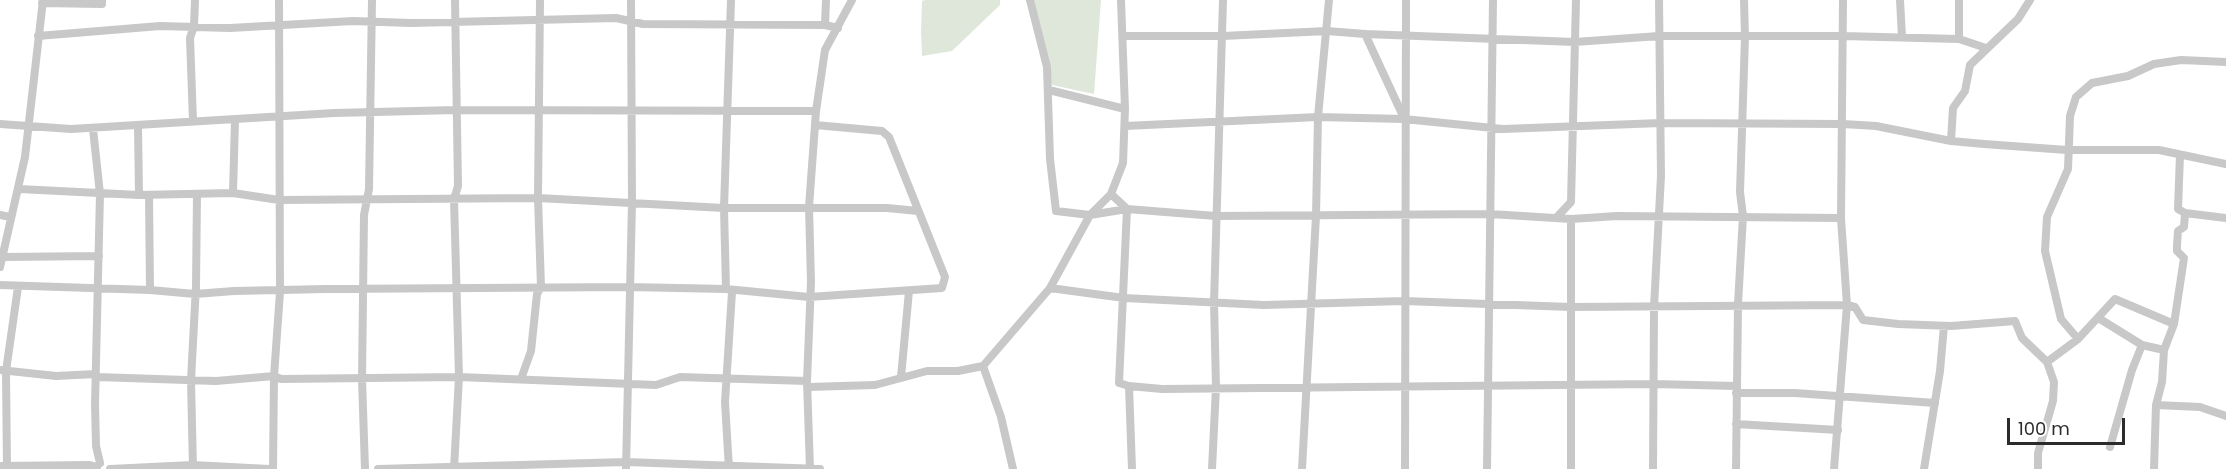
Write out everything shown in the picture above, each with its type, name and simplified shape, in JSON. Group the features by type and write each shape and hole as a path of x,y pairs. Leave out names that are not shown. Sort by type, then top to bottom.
{"street":[{"path":"0,267 10,217 19,189 42,1 102,4 102,0"},
{"path":"193,121 190,38 194,26 195,0"},
{"path":"18,287 3,370 5,467 90,465 98,467 106,463 110,469 193,467 271,469 280,292 279,0"},
{"path":"365,469 362,379 364,215 372,0"},
{"path":"455,0 458,186 454,200 459,377 455,468"},
{"path":"521,379 531,351 537,294 542,287 538,198 540,0"},
{"path":"626,465 632,201 631,0"},
{"path":"729,467 725,402 729,290 724,208 731,0"},
{"path":"825,25 826,0"},
{"path":"810,469 809,207 816,111 821,63 852,0"},
{"path":"1030,0 1043,47 1049,90 1050,159 1056,212 1090,214 1127,209 1216,216 1490,214 1557,216 1571,219 1617,216 1841,219"},
{"path":"3,370 56,376 216,381 274,376 281,379 459,377 521,379 534,382 656,385 680,377 726,377 808,384 875,385 927,371 958,371 983,366 1050,288 1090,214 1112,194 1123,163 1125,126 1124,36 1121,0"},
{"path":"1212,469 1216,387 1214,303 1223,0"},
{"path":"1302,469 1316,216 1318,117 1329,0"},
{"path":"1405,469 1407,386 1404,301 1406,0"},
{"path":"1487,469 1493,0"},
{"path":"1557,216 1570,202 1576,0"},
{"path":"1653,469 1654,307 1661,123 1659,0"},
{"path":"1736,469 1738,304 1743,216 1740,192 1744,0"},
{"path":"1834,469 1847,305 1841,219 1843,0"},
{"path":"1899,0 1902,37"},
{"path":"1959,0 1959,39"},
{"path":"1951,141 1953,108 1965,91 1970,65 2006,32 2030,0"},
{"path":"38,36 194,26 372,21 411,24 616,18 644,24 825,25 838,28"},
{"path":"1124,36 1223,36 1327,31 1575,42 1659,36 1843,36 1959,39 1986,48"},
{"path":"1365,34 1404,119"},
{"path":"2078,339 2061,319 2045,251 2047,217 2068,169 2070,116 2076,97 2092,83 2128,76 2154,64 2181,60 2226,62"},
{"path":"1049,90 1125,109"},
{"path":"0,124 27,128 93,129 279,116 456,110 816,111"},
{"path":"1125,126 1318,117 1404,119 1503,129 1573,124 1743,122 1843,124 1876,126 1951,141 2067,150 2134,148 2226,164"},
{"path":"233,193 235,120"},
{"path":"0,285 150,290 195,294 234,291 629,287 729,290 810,297 942,288 945,282 886,133 815,125"},
{"path":"138,126 139,195"},
{"path":"93,129 100,194 96,446 98,467"},
{"path":"2180,155 2178,209 2185,213 2226,218"},
{"path":"19,189 139,195 233,193 279,200 538,198 632,201 724,208 887,208 918,211"},
{"path":"193,467 191,380 197,194"},
{"path":"1112,194 1127,209 1119,383 1129,386 1162,389 1654,384 1935,402"},
{"path":"149,195 150,290"},
{"path":"2154,469 2156,405 2162,382 2164,350 2174,324 2184,258 2177,251 2178,231 2184,227 2185,213"},
{"path":"0,215 10,217"},
{"path":"1571,219 1571,469"},
{"path":"3,257 99,256"},
{"path":"1050,288 1124,298 1214,303 1310,305 1404,301 1571,307 1847,305 1855,307 1865,320 1944,326 2015,321 2022,338 2047,362 2054,382 2053,401 2038,453 2038,469"},
{"path":"901,377 909,291"},
{"path":"2047,362 2100,319 2115,299 2174,324"},
{"path":"2100,319 2142,345 2164,350"},
{"path":"1924,469 1944,326"},
{"path":"2110,447 2132,370 2142,345"},
{"path":"983,366 1001,417 1013,469"},
{"path":"1129,386 1132,469"},
{"path":"2156,405 2200,407 2226,417"},
{"path":"1736,424 1838,430"},
{"path":"378,469 626,465 820,469"}],"shaded area":[{"path":"1000,0 1000,5 952,51 922,56 922,1"},
{"path":"1026,0 1101,0 1094,94 1052,85"}]}
